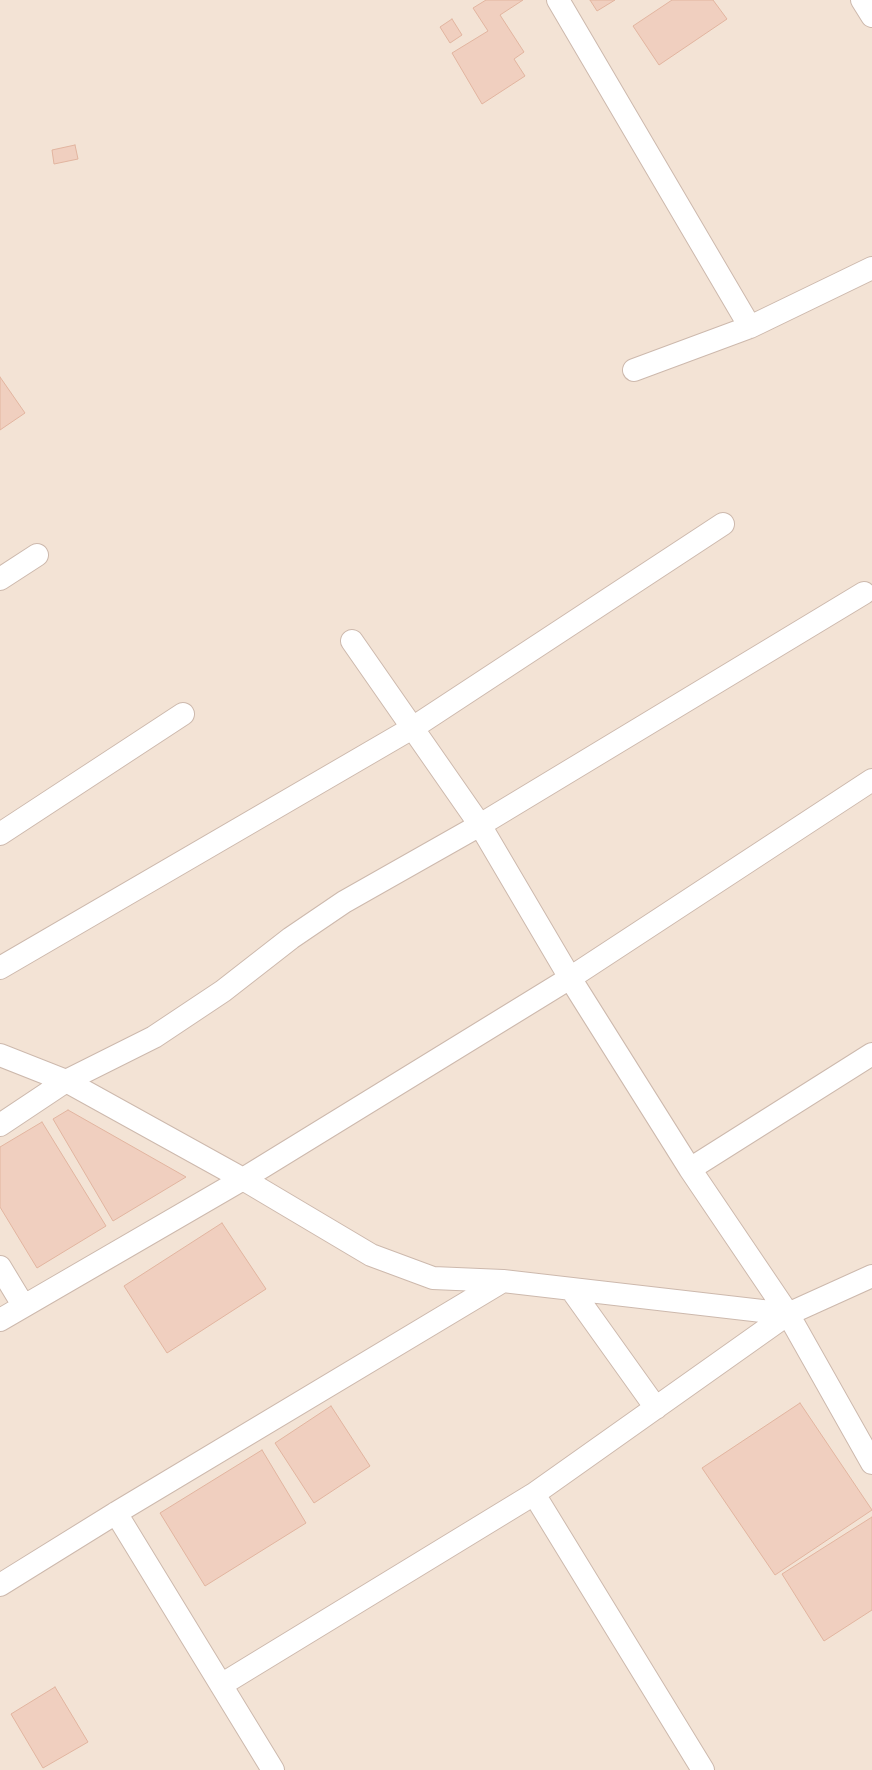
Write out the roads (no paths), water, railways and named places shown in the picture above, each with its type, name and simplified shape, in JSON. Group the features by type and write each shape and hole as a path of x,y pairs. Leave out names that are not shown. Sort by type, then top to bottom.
{"street":[{"path":"558,0 750,327"},
{"path":"862,0 872,16"},
{"path":"634,370 750,327 872,268"},
{"path":"0,968 414,727 723,524"},
{"path":"0,579 37,555"},
{"path":"0,1125 66,1082 154,1037 223,991 291,938 344,902 480,825 864,593"},
{"path":"352,641 414,727 480,825 570,978 690,1168 788,1314 872,1463"},
{"path":"0,834 183,714"},
{"path":"0,1320 23,1305 243,1179 570,978 872,780"},
{"path":"690,1168 872,1054"},
{"path":"0,1055 66,1082 243,1179 371,1256 433,1278 503,1281 788,1314"},
{"path":"0,1267 23,1305"},
{"path":"221,1685 534,1494 788,1314 872,1276"},
{"path":"0,1585 116,1513 503,1281"},
{"path":"571,1289 656,1408"},
{"path":"534,1494 703,1770"},
{"path":"116,1513 273,1770"}]}
